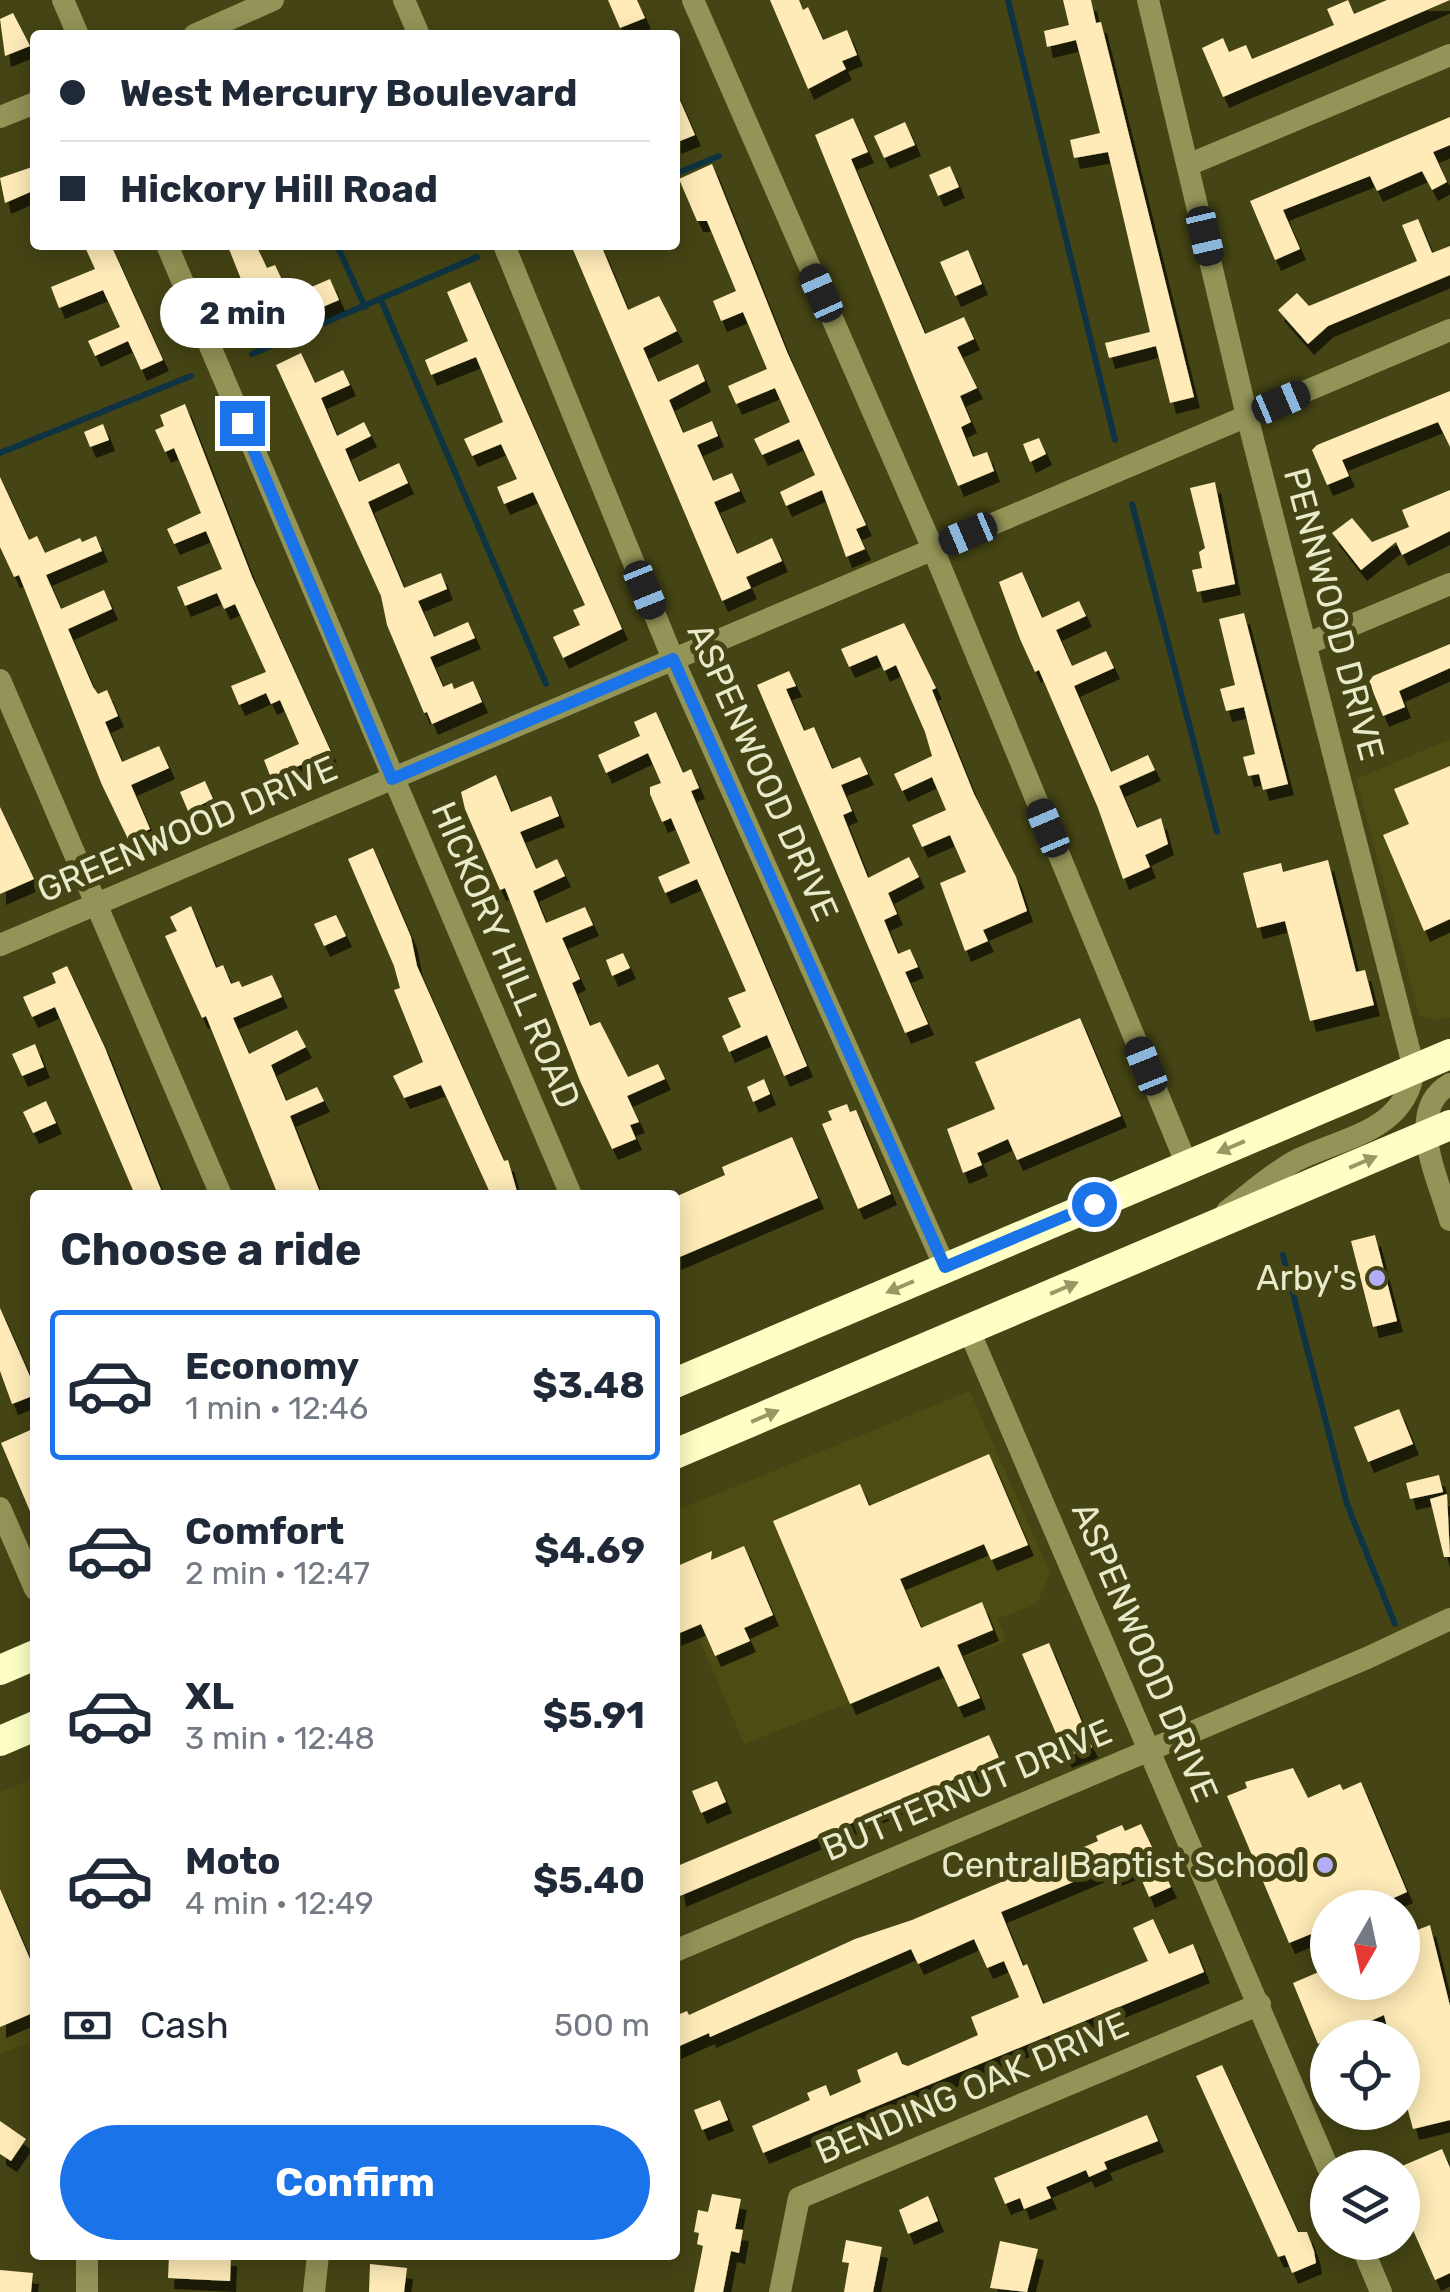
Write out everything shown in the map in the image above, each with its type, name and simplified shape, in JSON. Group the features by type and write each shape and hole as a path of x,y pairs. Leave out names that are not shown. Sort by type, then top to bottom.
{"highway":[{"path":"680,1381 1450,1054"},
{"path":"680,1452 1438,1130"},
{"path":"0,1670 30,1657"},
{"path":"0,1741 30,1728"}],"street":[{"path":"64,0 76,30"},
{"path":"205,30 273,0"},
{"path":"404,0 417,30"},
{"path":"693,0 932,549 1187,1165"},
{"name":"PENNWOOD DRIVE","path":"1148,0 1247,416 1414,1069"},
{"path":"1188,164 1450,55"},
{"path":"0,117 30,105"},
{"name":"HICKORY HILL ROAD","path":"169,250 569,1190"},
{"name":"ASPENWOOD DRIVE","path":"506,250 673,659 945,1267"},
{"name":"GREENWOOD DRIVE","path":"0,946 1450,330"},
{"path":"1308,644 1450,584"},
{"path":"0,680 219,1190"},
{"path":"1200,1231 1294,1162 1388,1120 1409,1093 1414,1069"},
{"path":"1450,1084 1427,1106 1438,1130 1450,1220"},
{"name":"ASPENWOOD DRIVE","path":"968,1328 1321,2150"},
{"path":"0,1508 30,1577"},
{"name":"BUTTERNUT DRIVE","path":"680,1949 1450,1619"},
{"name":"BENDING OAK DRIVE","path":"780,2292 799,2198 1260,2004"},
{"path":"87,2260 87,2292"},
{"path":"314,2292 317,2260"},
{"path":"1367,2260 1380,2292"}],"shaded area":[{"path":"1450,739 1450,1017 1433,1020 1419,1015 1356,779"},
{"path":"970,1391 1050,1573 1037,1604 998,1619 1007,1641 744,1744 680,1593 680,1509"},
{"path":"30,1780 30,2043 0,2054 0,1792"}],"building":[{"path":"608,0 637,0 645,18 620,28"},
{"path":"770,0 799,0 803,10 808,7 823,40 847,30 857,55 842,61 846,69 808,89"},
{"path":"1063,0 1091,0 1096,23 1101,22 1194,397 1170,403 1156,346 1109,358 1105,343 1150,332 1108,152 1074,158 1070,140 1100,133 1076,40 1047,47 1044,31 1069,25"},
{"path":"1348,0 1354,14 1387,0 1450,0 1223,97 1202,48 1223,38 1229,52 1246,45 1252,59 1334,25 1327,9"},
{"path":"13,13 30,46 5,56 0,19"},
{"path":"680,100 695,135 680,141"},
{"path":"1450,117 1450,145 1433,152 1447,182 1432,190 1422,171 1377,191 1370,176 1283,210 1300,249 1275,260 1250,201"},
{"path":"853,118 868,152 851,159 925,334 964,317 974,339 957,347 977,388 960,396 971,422 961,427 973,457 987,452 994,471 958,486 815,135"},
{"path":"905,122 915,145 884,158 874,136"},
{"path":"712,164 787,352 866,525 856,529 865,549 846,557 822,490 786,506 780,492 815,475 799,439 762,455 754,439 790,422 775,388 736,404 728,386 767,369 743,312 721,321 713,301 736,291 707,221 697,221 680,179"},
{"path":"950,166 959,187 938,196 929,175"},
{"path":"30,168 30,192 5,203 0,178"},
{"path":"1418,219 1432,253 1450,246 1450,275 1328,326 1308,344 1278,310 1297,293 1309,306 1417,261 1402,225"},
{"path":"86,250 113,250 163,360 141,370 128,341 95,356 88,341 120,327 103,290 59,308 51,287 95,269"},
{"path":"229,250 258,250 267,268 275,265 292,301 256,317"},
{"path":"573,250 603,250 628,310 659,296 677,331 643,348 658,382 698,364 705,381 669,400 683,433 712,421 718,436 697,445 713,481 732,473 740,491 714,502 737,554 772,538 782,561 746,577 751,588 722,601"},
{"path":"968,250 982,284 955,296 940,262"},
{"path":"330,279 339,300 318,309 309,288"},
{"path":"470,282 622,629 563,658 553,637 580,625 573,610 585,605 533,492 504,504 497,487 517,479 501,444 472,456 464,439 503,422 476,357 431,375 425,360 468,341 447,292"},
{"path":"301,353 315,383 343,370 350,385 321,398 337,436 364,422 371,436 345,449 359,482 399,463 408,483 368,502 404,588 441,573 447,589 418,601 434,637 468,622 475,638 430,657 443,687 452,683 454,689 473,681 482,702 432,724 387,625 381,596 276,365"},
{"path":"1450,391 1450,447 1438,422 1342,460 1349,476 1327,485 1312,450 1317,445"},
{"path":"185,404 252,577 331,752 320,757 323,765 306,772 303,764 271,778 264,760 299,744 280,700 271,704 266,693 239,705 231,686 266,672 235,604 224,609 217,593 185,606 177,587 222,569 206,531 174,544 167,529 201,513 174,448 165,452 155,430 164,426 160,415"},
{"path":"103,424 109,440 90,447 84,432"},
{"path":"1039,438 1046,454 1030,462 1023,444"},
{"path":"0,477 29,540 37,536 45,553 80,538 82,542 96,536 102,551 46,575 61,609 104,590 112,609 68,629 93,687 98,694 107,690 118,716 105,722 122,762 159,746 169,768 131,785 150,829 128,839 102,785 19,575 14,577 0,547"},
{"path":"1215,482 1235,584 1197,592 1192,570 1202,568 1199,552 1205,548 1190,488"},
{"path":"1450,490 1450,531 1402,555 1396,542 1361,570 1332,533 1352,518 1372,542 1409,527 1402,510"},
{"path":"1022,572 1042,618 1079,601 1086,616 1056,630 1072,666 1106,651 1114,668 1074,686 1111,772 1148,755 1155,770 1119,786 1137,828 1161,818 1168,844 1145,855 1150,867 1123,879 1098,808 1039,670 1035,672 1020,639 999,582"},
{"path":"1244,613 1288,784 1263,790 1259,774 1248,776 1243,757 1255,754 1244,707 1226,711 1220,689 1235,685 1219,619"},
{"path":"904,623 936,688 932,690 974,794 1016,877 1027,911 983,930 988,941 965,951 940,883 966,872 950,835 922,847 912,825 946,810 932,777 902,791 894,774 932,756 925,732 896,665 884,671 877,655 849,667 841,649"},
{"path":"1450,644 1450,668 1399,691 1405,707 1383,716 1369,682 1373,676"},
{"path":"789,671 796,686 786,689 804,731 814,727 832,769 860,757 868,774 841,785 852,811 843,815 868,878 909,857 919,877 888,893 897,914 884,920 898,954 910,949 918,967 905,972 928,1024 905,1033 757,685"},
{"path":"656,712 683,773 691,769 699,788 691,791 807,1066 784,1076 767,1035 729,1052 722,1036 741,1027 728,998 746,991 697,879 665,893 658,877 690,863 671,818 662,822 650,794 650,787 661,783 648,753 606,773 598,755 640,736 634,722"},
{"path":"1450,766 1450,919 1424,931 1383,835 1409,824 1394,789"},
{"path":"496,775 511,812 551,796 559,816 520,832 536,869 557,859 565,876 533,891 546,923 585,907 593,925 562,938 580,979 572,983 590,1026 600,1022 628,1077 658,1064 665,1079 627,1096 639,1122 630,1125 636,1139 612,1149 580,1081 505,888 500,890 465,809 461,792"},
{"path":"205,781 213,799 188,811 180,792"},
{"path":"0,807 34,879 0,894"},
{"path":"373,848 411,937 417,966 504,1161 508,1160 517,1190 489,1190 441,1085 404,1098 393,1076 423,1062 394,990 400,988 394,966 348,859"},
{"path":"1328,860 1356,972 1365,970 1374,1005 1310,1021 1285,921 1257,928 1243,873 1281,863 1283,872"},
{"path":"191,906 216,968 223,965 231,984 239,981 242,987 272,975 282,997 233,1018 249,1054 297,1030 306,1047 271,1065 286,1101 317,1087 324,1101 290,1116 319,1190 276,1190 206,1016 202,1018 165,936 177,931 170,917"},
{"path":"336,915 346,936 324,946 314,924"},
{"path":"623,953 630,968 612,976 606,960"},
{"path":"67,966 105,1048 161,1190 133,1190 55,1007 32,1017 23,997 56,983 52,973"},
{"path":"1080,1018 1121,1116 1017,1160 1008,1139 977,1153 982,1165 963,1173 947,1129 995,1109 975,1062"},
{"path":"35,1044 44,1067 22,1076 12,1054"},
{"path":"764,1079 770,1094 753,1102 747,1087"},
{"path":"46,1101 56,1123 33,1133 23,1112"},
{"path":"847,1104 850,1112 856,1110 891,1194 858,1209 822,1124 832,1120 828,1111"},
{"path":"792,1137 818,1198 680,1257 680,1195 725,1175 722,1167"},
{"name":"Arby's","path":"1375,1235 1397,1321 1373,1327 1351,1241"},
{"path":"0,1308 30,1377 30,1397 12,1404 0,1371"},
{"path":"1399,1409 1413,1444 1368,1462 1354,1427"},
{"path":"30,1430 30,1511 1,1443"},
{"path":"989,1454 1028,1545 991,1560 984,1544 900,1579 921,1628 982,1602 993,1630 957,1645 980,1698 958,1707 939,1666 850,1704 773,1521 860,1484 869,1506"},
{"path":"1439,1475 1443,1492 1410,1499 1406,1483"},
{"path":"1447,1494 1450,1557 1444,1557 1430,1499"},
{"path":"744,1546 773,1615 744,1628 750,1641 715,1656 701,1624 680,1633 680,1565 712,1551 711,1560"},
{"path":"1049,1643 1092,1747 1066,1757 1022,1654"},
{"path":"989,1735 1000,1760 680,1896 680,1865"},
{"path":"1293,1768 1308,1798 1340,1784 1343,1790 1361,1782 1406,1890 1310,1890 1310,1934 1289,1943 1227,1796 1247,1788 1245,1782"},
{"path":"717,1781 726,1802 701,1813 692,1791"},
{"path":"1141,1824 1171,1887 1149,1897 1136,1867 1113,1876 1109,1867 1001,1912 1043,2004 1148,1961 1133,1928 1153,1919 1169,1954 1193,1944 1204,1972 763,2153 752,2126 810,2100 807,2093 826,2085 830,2096 861,2082 857,2070 897,2052 902,2064 908,2066 978,2035 971,2017 1019,1997 1004,1961 987,1968 974,1939 918,1964 911,1949 710,2037 709,2033 680,2046 680,2014 687,2011 689,2015 855,1939 912,1920 1098,1841 1096,1836 1122,1825 1125,1831"},
{"path":"0,1889 30,1959 30,2014 0,2027"},
{"path":"1430,1925 1450,2006 1450,2120 1420,2127 1420,2020 1385,2020 1384,2015 1373,2020 1310,2020 1310,2024 1293,1983 1310,1976 1310,2000 1420,2000 1420,1929"},
{"path":"1222,2065 1298,2232 1307,2232 1310,2260 1316,2263 1292,2273 1285,2255 1278,2257 1196,2076"},
{"path":"720,2100 728,2120 702,2130 694,2110"},
{"path":"1147,2115 1158,2141 1104,2162 1107,2169 1089,2177 1086,2170 1046,2187 1051,2198 1024,2209 1020,2198 1005,2204 994,2178"},
{"path":"0,2121 26,2139 11,2161 0,2154"},
{"path":"1442,2149 1450,2168 1450,2273 1435,2280 1420,2246 1420,2158"},
{"path":"712,2194 741,2199 735,2229 743,2230 739,2253 731,2251 723,2292 694,2292 703,2246 697,2244 699,2233 694,2232 698,2210 708,2212"},
{"path":"928,2196 938,2221 908,2234 899,2210"},
{"path":"846,2240 882,2247 873,2292 844,2292 849,2263 842,2262"},
{"path":"1000,2241 1038,2249 1027,2292 990,2288"},
{"path":"169,2260 231,2260 230,2281 168,2278"},
{"path":"370,2264 407,2268 404,2292 369,2292"},
{"path":"0,2270 33,2273 31,2292 0,2292"}],"waterway":[{"path":"1008,0 1115,440"},
{"path":"680,172 719,156"},
{"path":"339,250 365,307"},
{"path":"252,354 477,257"},
{"path":"381,300 546,684"},
{"path":"0,453 191,376"},
{"path":"1132,504 1217,832"},
{"path":"1283,1255 1347,1504 1395,1624"}],"place":[{"name":"Arby's","path":"1377,1278"},
{"name":"Central Baptist School","path":"1325,1865"}],"route":[{"path":"242,423 392,779 673,659 945,1267 1094,1204"}]}
